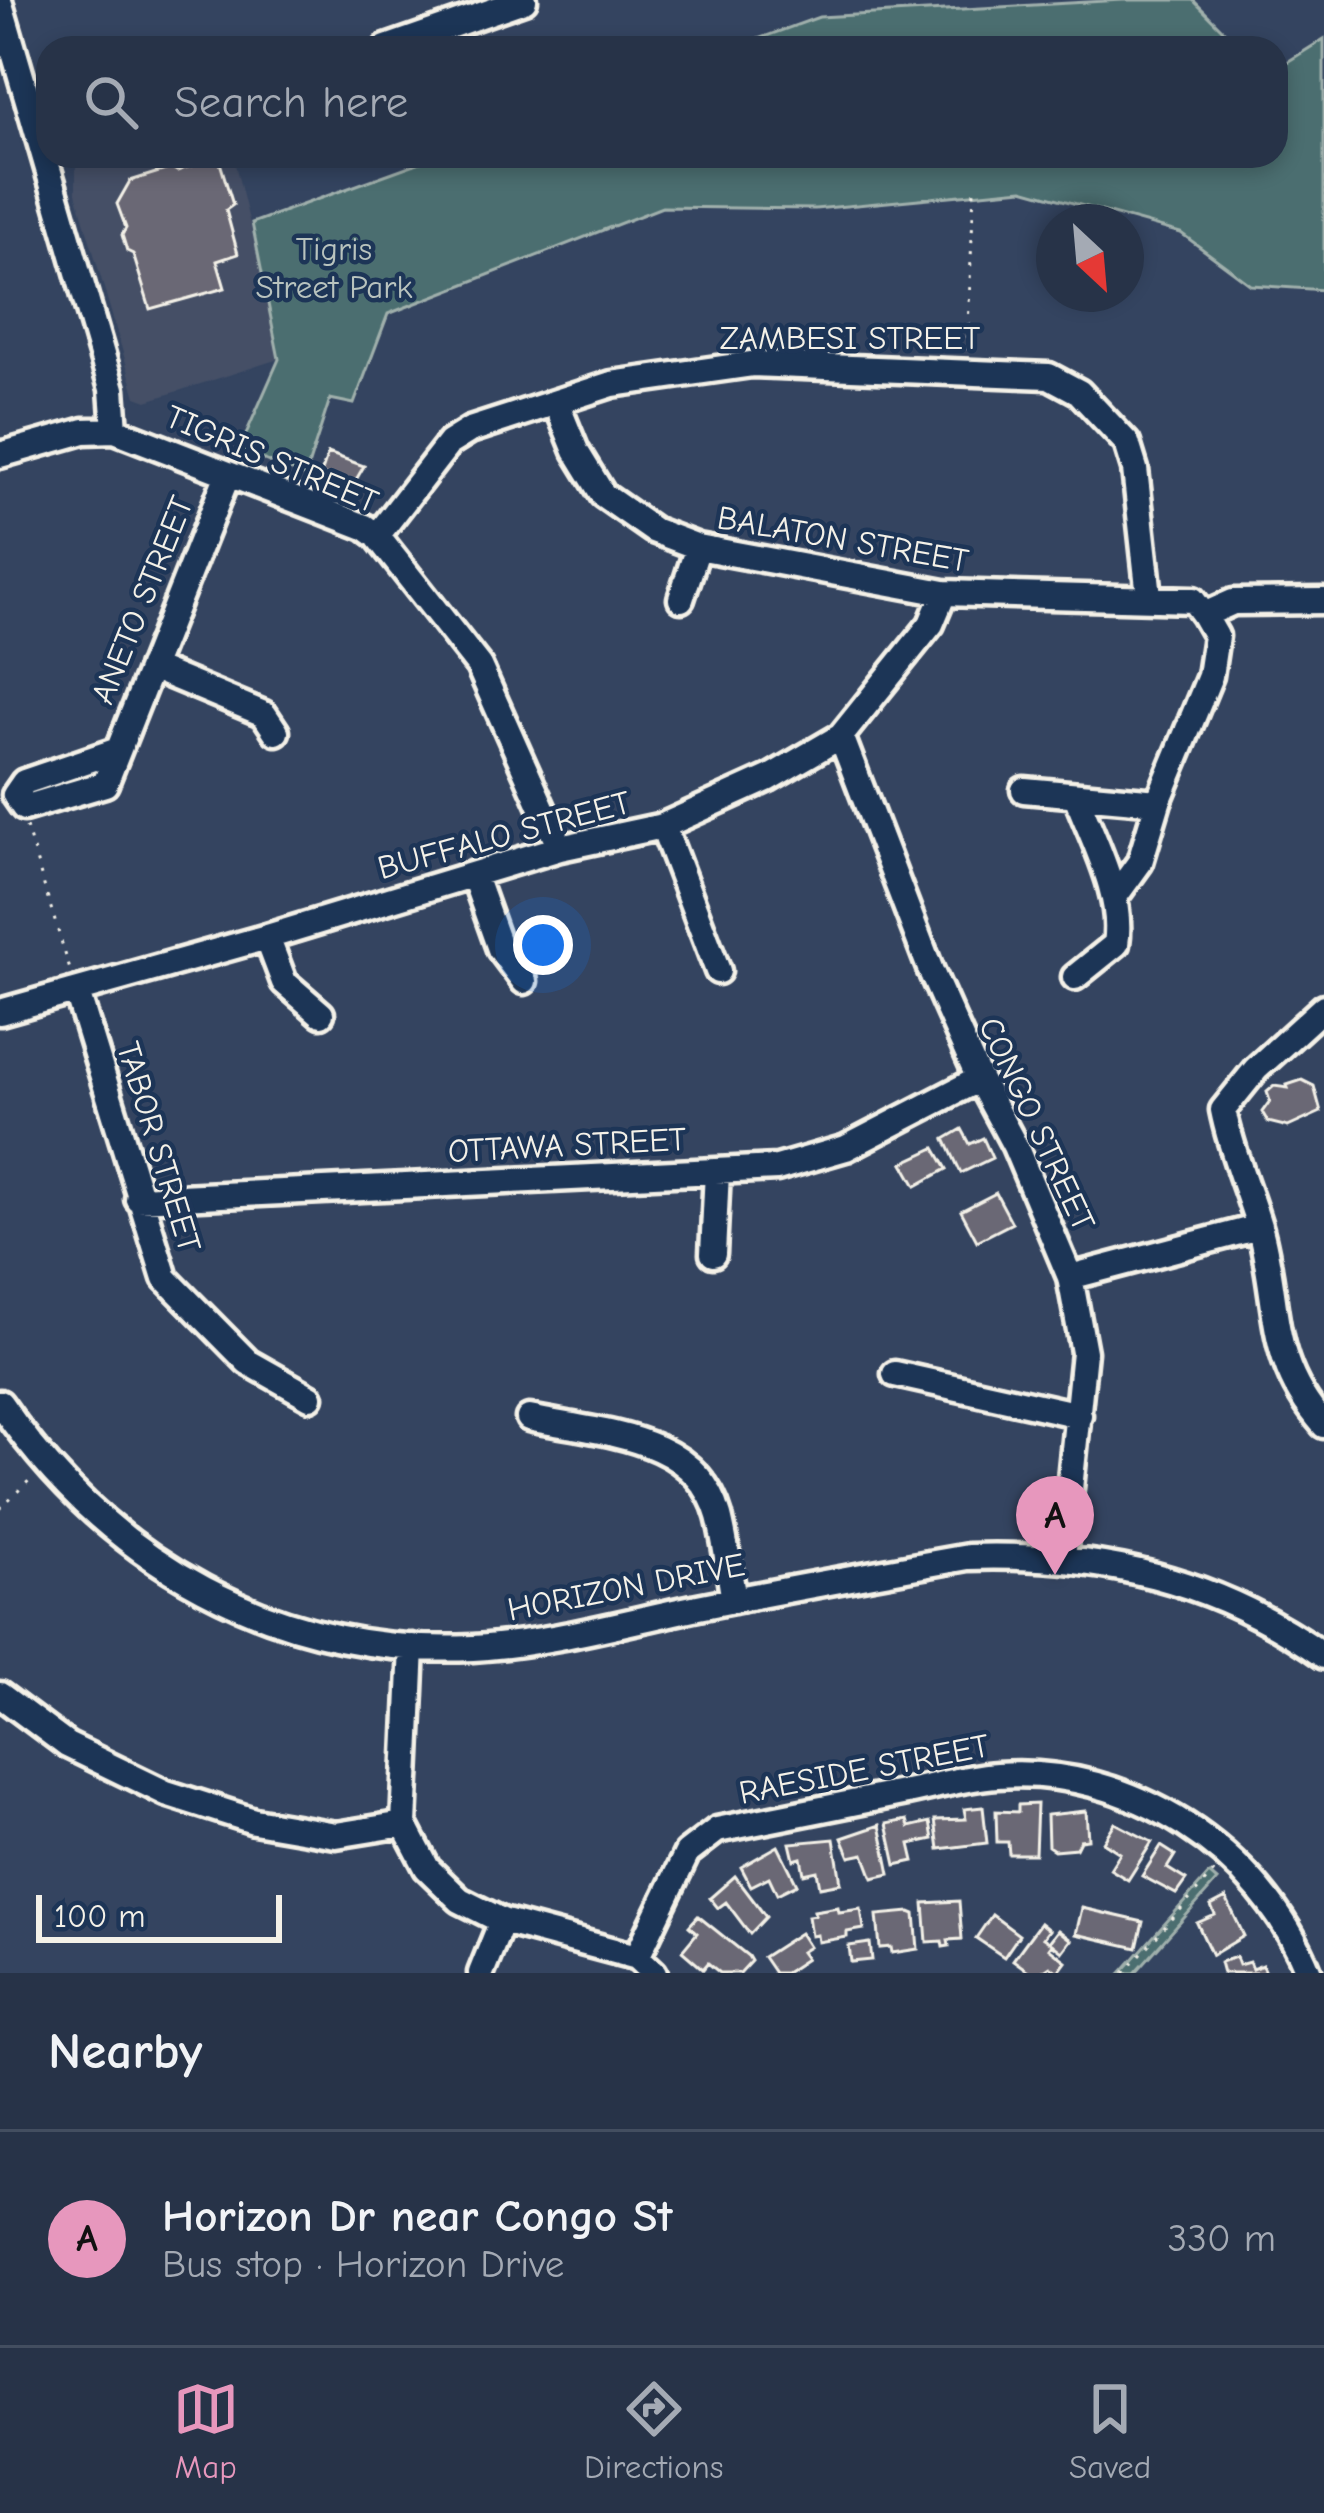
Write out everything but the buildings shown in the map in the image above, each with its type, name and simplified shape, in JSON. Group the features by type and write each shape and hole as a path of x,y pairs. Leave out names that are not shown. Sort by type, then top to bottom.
{"street":[{"path":"420,36 524,0"},
{"path":"0,4 36,120"},
{"path":"50,168 112,389 115,430"},
{"name":"ZAMBESI STREET","path":"376,536 449,443 470,430 612,384 752,364 966,369 1060,379 1127,442 1135,469 1148,596"},
{"name":"BALATON STREET","path":"556,402 576,451 603,495 653,530 698,547 944,593 1192,600 1204,615"},
{"name":"TIGRIS STREET","path":"0,454 84,431 115,430 354,521 376,536 479,666 560,848"},
{"name":"ANETO STREET","path":"24,808 15,795 24,782 118,750 228,474"},
{"path":"681,598 698,547"},
{"name":"BUFFALO STREET","path":"0,1012 560,848 663,826 769,778 841,736 931,624 944,593"},
{"path":"1114,898 1140,862 1158,802 1210,676 1216,636 1204,615 1233,602 1324,601"},
{"path":"151,667 264,714 276,732"},
{"name":"CONGO STREET","path":"841,736 931,971 1015,1146 1070,1277 1084,1352 1063,1557"},
{"path":"1024,790 1158,802"},
{"path":"1075,977 1116,944 1119,926 1114,898 1076,795"},
{"path":"663,826 718,971"},
{"path":"474,876 500,950 524,981"},
{"path":"267,937 284,982 321,1014"},
{"name":"TABOR STREET","path":"76,992 165,1278 248,1362 310,1397"},
{"path":"1324,1007 1256,1069 1223,1110 1230,1148 1259,1227 1279,1347 1302,1400 1324,1425"},
{"name":"OTTAWA STREET","path":"138,1199 777,1168 846,1148 979,1079"},
{"path":"713,1254 717,1171"},
{"path":"1070,1277 1259,1227"},
{"path":"895,1374 1079,1415"},
{"name":"HORIZON DRIVE","path":"0,1403 46,1465 110,1528 159,1564 259,1616 311,1630 412,1647 472,1648 968,1557 1063,1557 1135,1568 1198,1588 1266,1619 1324,1656"},
{"path":"530,1418 674,1453 695,1472 718,1515 734,1600"},
{"path":"0,1695 67,1744 166,1792 232,1814 336,1835 404,1824 412,1647"},
{"name":"RAESIDE STREET","path":"404,1824 427,1868 460,1900 502,1921 645,1965 687,1853 717,1830 995,1774 1056,1776 1116,1790 1178,1821 1229,1856 1286,1923 1309,1973"},
{"path":"481,1973 502,1921"}],"path":[{"path":"966,369 974,191"},
{"path":"24,808 23,818 76,992"},
{"path":"0,1508 46,1465"},
{"path":"1124,1973 1229,1856"}],"shaded area":[{"path":"76,168 236,168 274,320 279,359 147,401 136,397 76,193"}],"green space":[{"path":"1193,0 1229,36 766,36 819,17"},
{"name":"Tigris Street Park","path":"1324,39 1324,290 1251,285 1181,233 1144,223 1144,204 1077,204 1023,189 815,209 662,207 388,314 354,404 330,399 305,476 239,450 279,359 252,223 404,168 1288,168 1288,62"},
{"path":"1209,1874 1217,1881 1135,1973 1121,1973"}],"place":[{"name":"Horizon Dr near Congo St","path":"1055,1575"}]}
